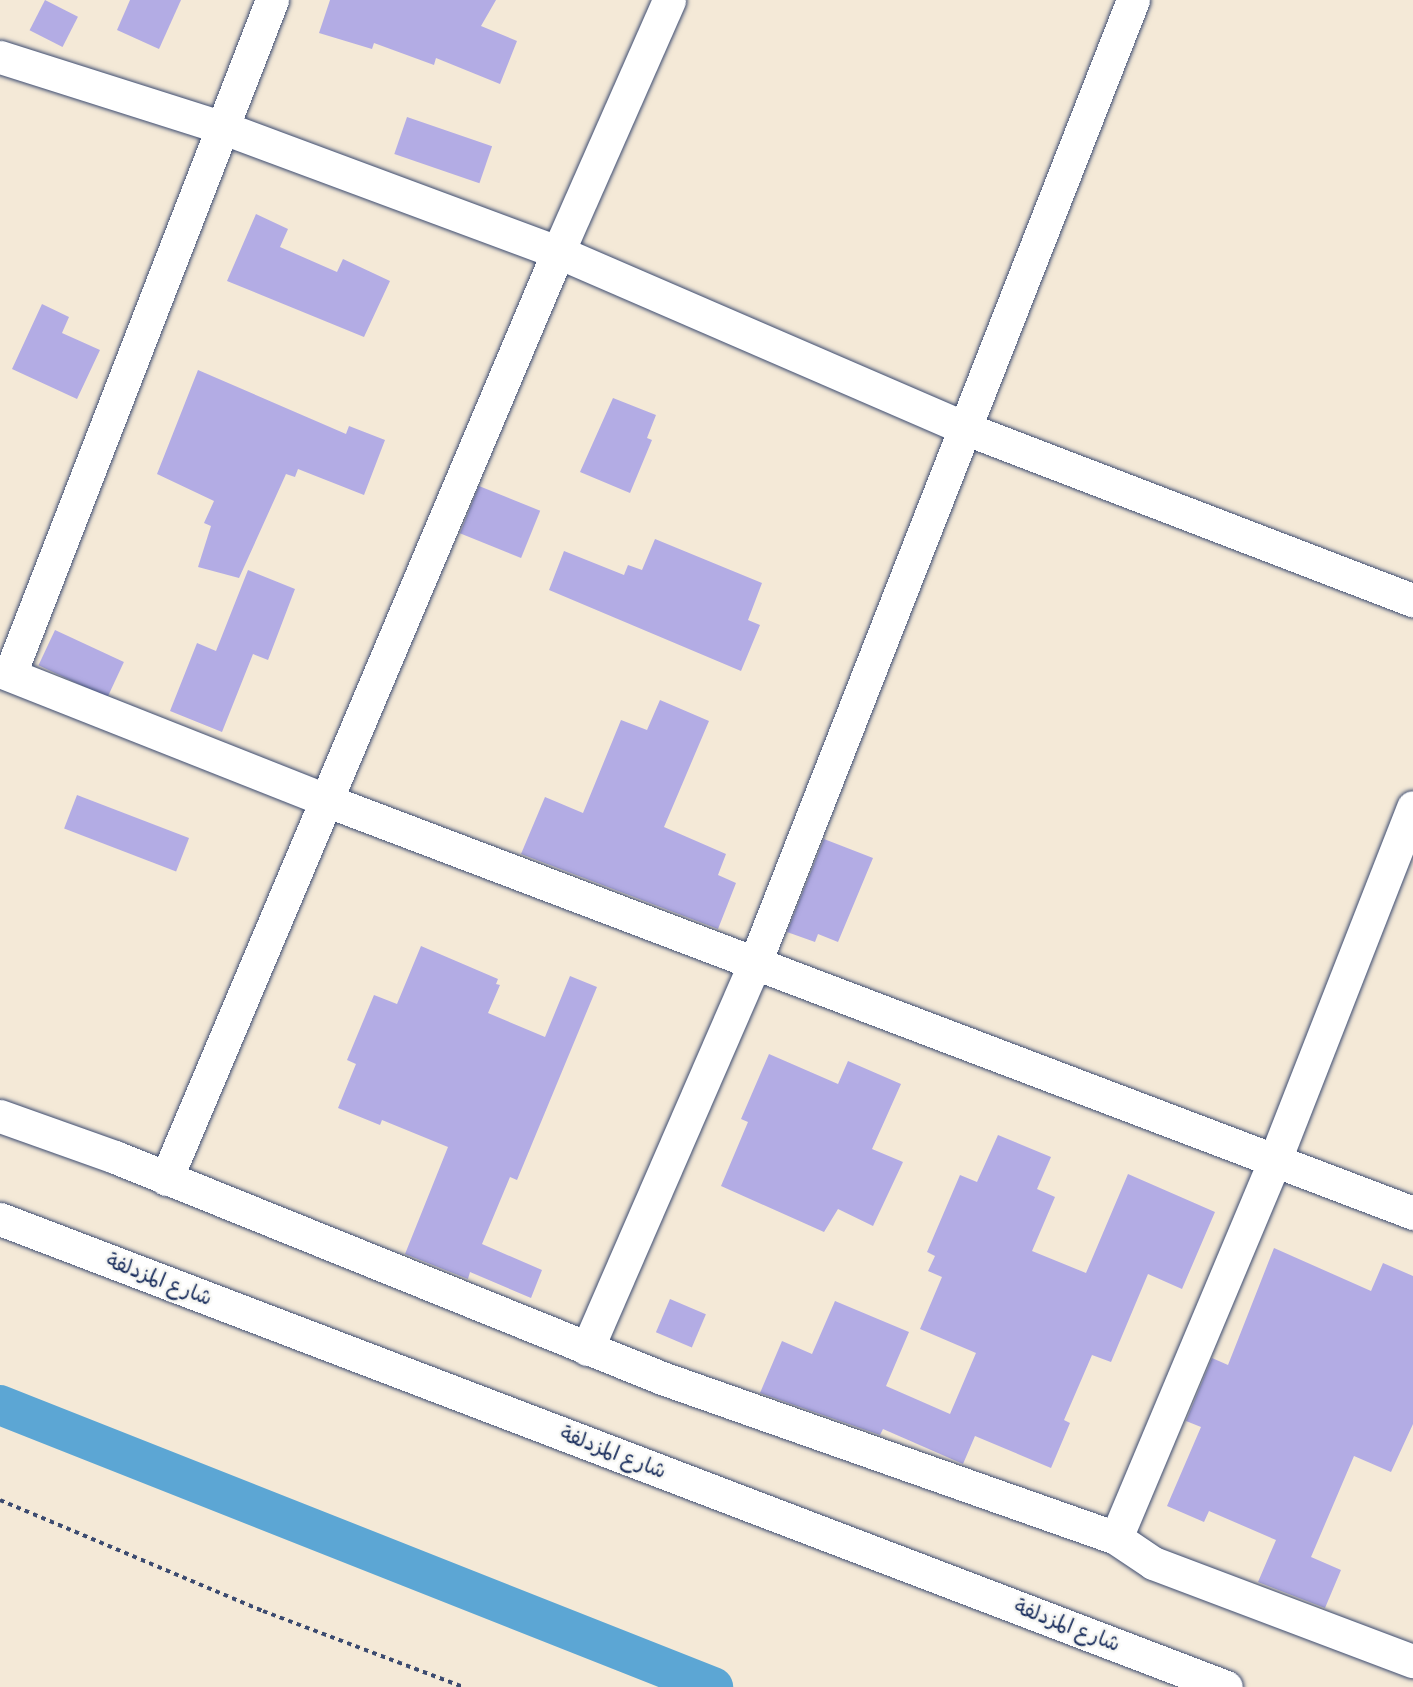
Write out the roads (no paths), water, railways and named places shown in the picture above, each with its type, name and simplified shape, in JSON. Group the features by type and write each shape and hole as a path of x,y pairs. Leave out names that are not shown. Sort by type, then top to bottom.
{"street":[{"path":"272,0 5,673 328,801 756,960 1274,1162 1413,1213"},
{"path":"166,1179 328,801 558,252 669,0"},
{"path":"587,1349 756,960 1133,0"},
{"path":"0,57 221,127 558,252 964,428 1413,600"},
{"path":"1116,1538 1274,1162 1413,807"},
{"path":"0,1116 166,1179 587,1349 1116,1538 1153,1563 1413,1661"},
{"name":"شارع المزدلفة","path":"0,1219 1226,1687"}],"waterway":[{"path":"0,1405 713,1687"}]}
